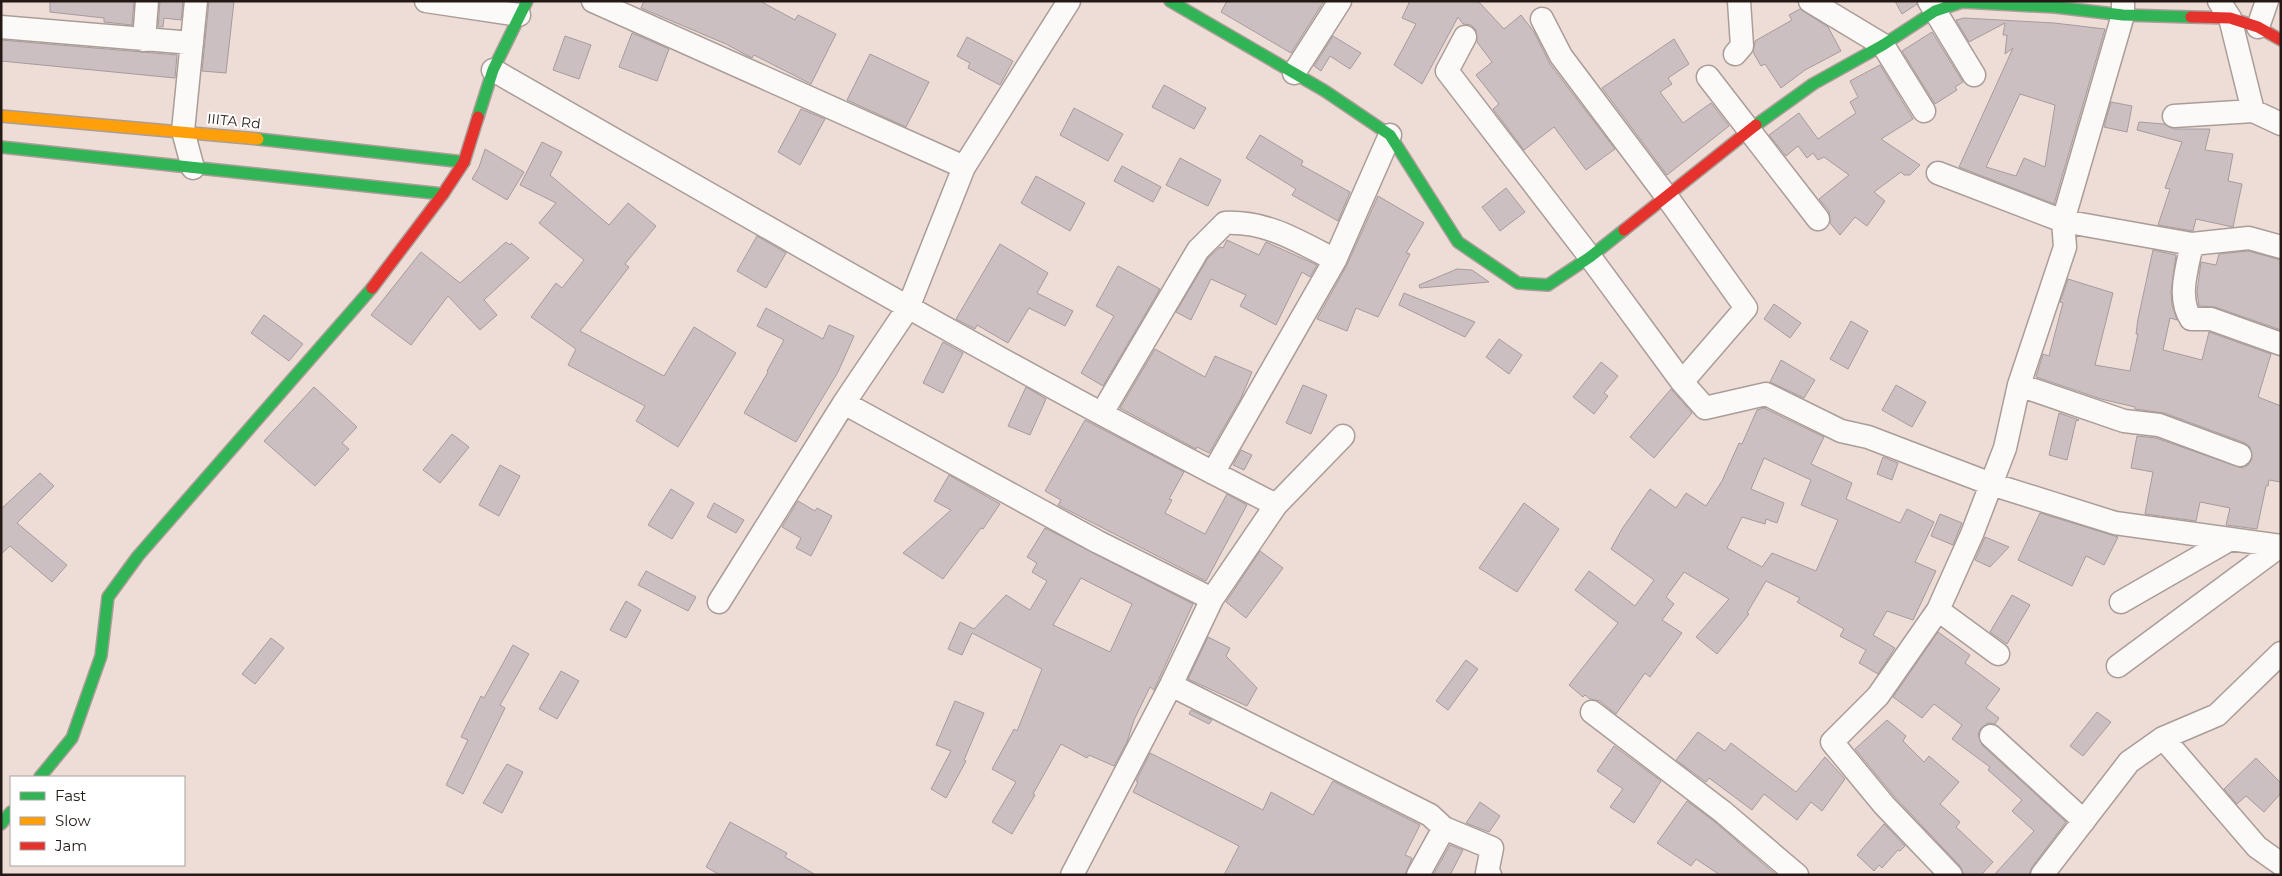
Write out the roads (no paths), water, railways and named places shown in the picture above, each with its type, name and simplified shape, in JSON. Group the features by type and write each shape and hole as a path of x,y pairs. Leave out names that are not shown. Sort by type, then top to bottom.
{"street":[{"path":"144,40 147,1"},
{"path":"193,168 183,131 196,1"},
{"path":"41,776 72,738 101,656 108,597 138,556 359,305 443,194 464,162 493,70 523,8 426,1"},
{"path":"593,1 964,167"},
{"path":"720,602 844,403 908,308 964,167 1069,1"},
{"path":"1170,1 1294,73 1390,135 1458,242 1518,283 1548,284 1590,257 1749,130 1813,84 1883,45 1932,6 1962,2 2055,7 2224,10 2281,40"},
{"path":"1294,73 1340,1"},
{"path":"1735,54 1742,46 1739,1"},
{"path":"1810,1 1883,45 1924,111"},
{"path":"2258,27 2267,1"},
{"path":"1932,6 1974,75"},
{"path":"1951,875 1884,805 1832,742 1878,696 1938,610 1972,534 2004,448 2019,385 2065,247 2064,221 2123,8"},
{"path":"2224,10 2253,111"},
{"path":"1542,19 1561,56 1667,197 1746,308 1682,382"},
{"path":"1,27 192,43"},
{"path":"1465,37 1447,71 1590,257 1682,382 1705,408 1766,394 1841,431 1868,437 1991,484 2114,523 2280,546"},
{"path":"493,70 908,308 1213,473 1276,505"},
{"path":"1708,76 1818,219"},
{"path":"2174,116 2253,111 2281,124"},
{"name":"IIITA Rd","path":"1,116 183,131 464,162"},
{"path":"1213,473 1335,260 1390,135"},
{"path":"1,147 443,194"},
{"path":"1938,173 2064,221 2192,244 2249,238 2281,247"},
{"path":"1102,413 1198,250 1225,223 1245,222 1268,227 1335,260"},
{"path":"2192,244 2183,296 2186,312 2192,319 2211,319 2281,344"},
{"path":"2019,385 2124,421 2159,425 2240,455"},
{"path":"844,403 1098,542 1212,599"},
{"path":"1072,875 1171,685 1212,599 1276,505 1344,436"},
{"path":"2121,602 2229,540"},
{"path":"2118,666 2280,546"},
{"path":"1938,610 1998,654"},
{"path":"2042,875 2130,762 2163,738 2217,715 2281,653"},
{"path":"1171,685 1430,815 1444,828 1492,848 1487,873 1490,875"},
{"path":"1592,712 1723,812 1797,875"},
{"path":"1991,736 2084,821"},
{"path":"2163,738 2257,847 2281,864"},
{"path":"1,824 10,813"},
{"path":"1418,875 1444,828"}]}
